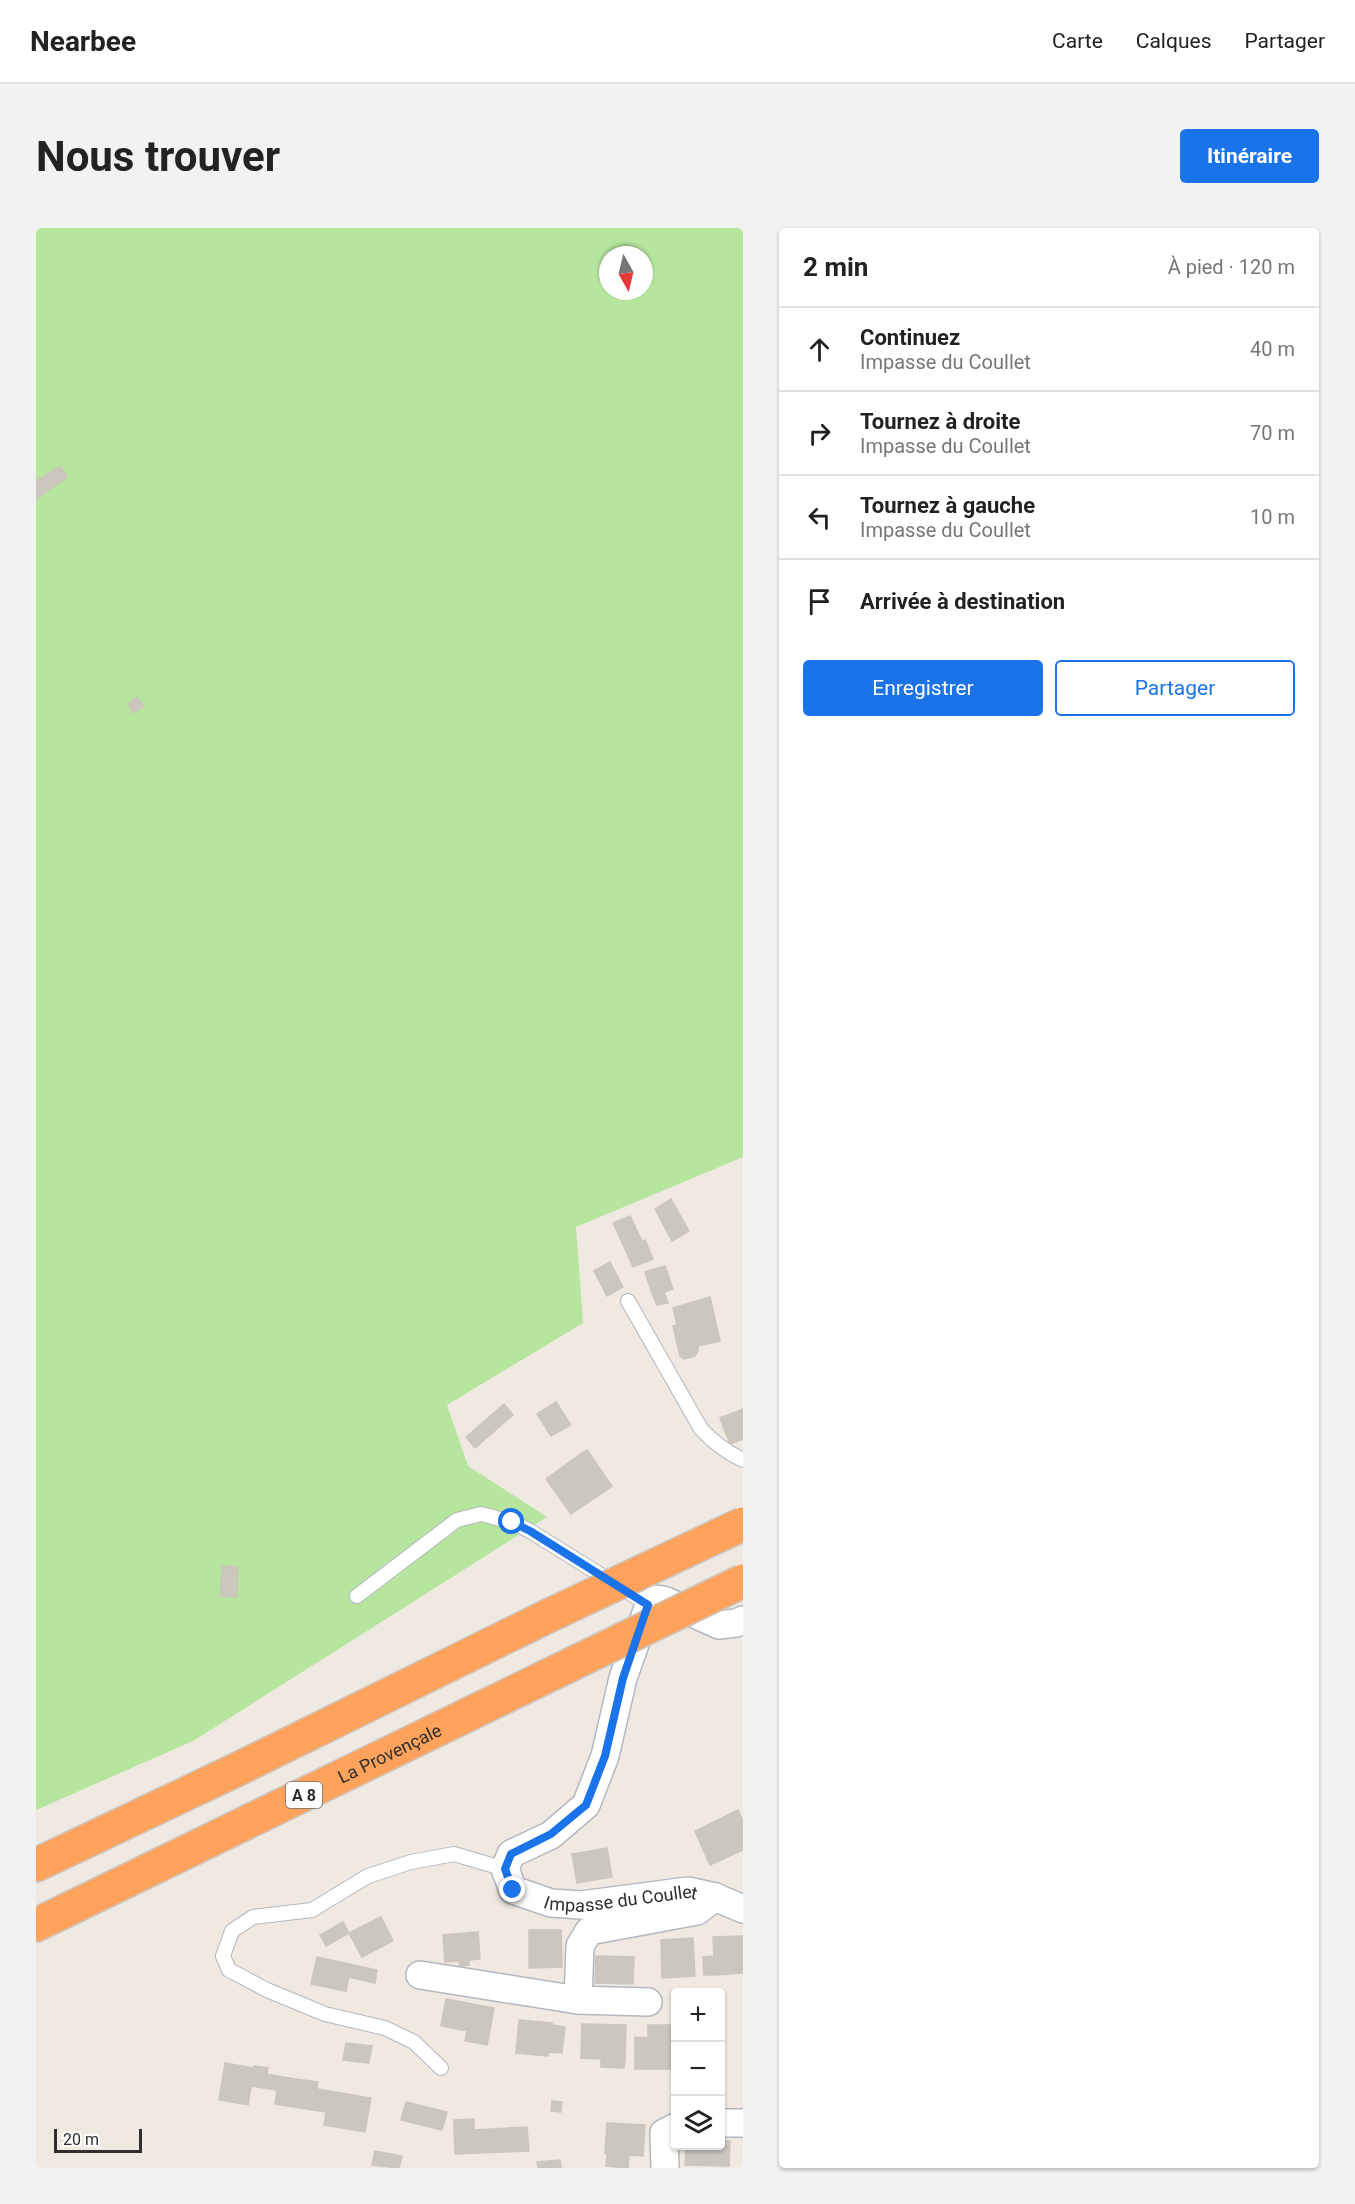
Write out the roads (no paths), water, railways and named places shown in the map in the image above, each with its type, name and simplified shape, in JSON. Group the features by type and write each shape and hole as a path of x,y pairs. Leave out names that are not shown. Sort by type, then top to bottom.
{"highway":[{"path":"36,1865 238,1769 548,1616 743,1524"},
{"name":"La Provençale","path":"36,1925 743,1581"}],"street":[{"path":"505,1869 511,1854 551,1834 586,1805 605,1756 623,1678 648,1605 659,1598 719,1625 743,1620"},
{"name":"Impasse du Coullet","path":"505,1869 513,1890 551,1903 581,1905 688,1891 715,1897 743,1909"},
{"path":"578,2001 580,1946 589,1931 697,1911 715,1897"},
{"path":"420,1975 578,2001 648,2002"},
{"path":"725,2123 743,2123"},
{"path":"665,2168 664,2133 671,2129"}],"lane":[{"path":"628,1301 701,1429 714,1443 729,1454 743,1460"},
{"path":"357,1596 457,1520 481,1514 512,1522 530,1531 648,1605"},
{"path":"441,2068 414,2042 386,2028 325,2014 267,1990 229,1970 223,1956 232,1931 253,1917 312,1910 368,1876 411,1862 454,1854 505,1869"}]}
